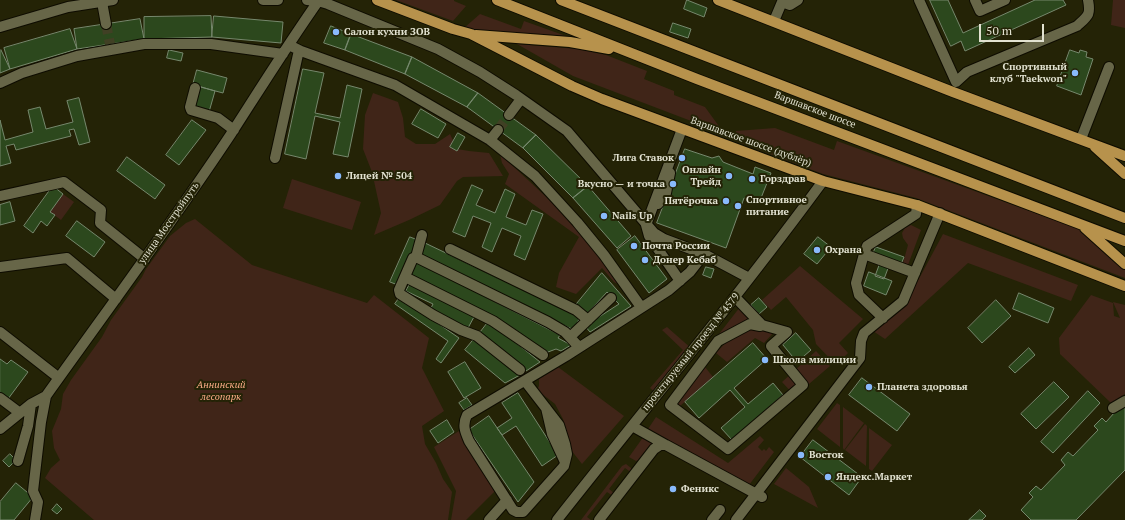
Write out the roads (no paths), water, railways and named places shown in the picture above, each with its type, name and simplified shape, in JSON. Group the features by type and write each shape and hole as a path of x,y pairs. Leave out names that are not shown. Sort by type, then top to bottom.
{"main road":[{"name":"Варшавское шоссе (дублёр)","path":"377,0 453,29 471,34 572,86 680,132 823,181 917,205 1125,286"},
{"name":"Варшавское шоссе","path":"497,0 1125,242"},
{"name":"Варшавское шоссе","path":"561,0 1125,218"},
{"path":"718,0 774,22 955,87 1125,156"},
{"path":"471,34 570,42 601,47 650,59"},
{"path":"1085,140 1125,174"},
{"path":"1081,224 1125,264"}],"street":[{"path":"0,27 68,7 113,0"},
{"path":"263,0 278,0"},
{"path":"307,0 319,0 438,49 480,72 567,131 649,230 680,280"},
{"name":"улица Мосстройпуть","path":"2,424 31,404 46,396 145,259 234,130 319,0"},
{"path":"774,22 780,1 790,5 798,0"},
{"path":"919,0 955,87 967,72 1077,26 1086,19 1090,10 1088,0"},
{"path":"974,0 980,11 1006,0"},
{"path":"102,2 106,24"},
{"path":"0,83 22,73 110,47 144,44 211,44 283,54"},
{"path":"289,45 395,85 490,140 535,176 577,222 604,255 641,307"},
{"path":"274,158 299,50"},
{"path":"1085,140 1109,67"},
{"path":"196,88 190,107 191,110 218,118 234,130"},
{"path":"509,115 521,99"},
{"path":"490,140 498,130"},
{"path":"649,230 659,203 666,193 669,177 679,147 680,132"},
{"path":"649,230 680,132"},
{"name":"проектируемый проезд № 4579","path":"557,520 735,297 823,181"},
{"path":"0,196 64,182 101,210 100,223 145,259"},
{"path":"883,318 859,295 856,283 864,254 867,246 916,214 917,205"},
{"path":"736,520 759,496 860,358 860,341 862,335 903,301 940,213"},
{"path":"649,230 664,239 704,254 749,278"},
{"path":"422,235 416,257 411,261 400,290 400,294 433,315 476,336 520,370"},
{"path":"450,249 576,310 588,320"},
{"path":"525,381 559,425 567,454 564,466 560,471 523,512 516,512 506,500 469,441 463,424 467,415 554,363 641,307 690,272 704,254"},
{"path":"864,254 915,273"},
{"path":"416,257 548,322 565,332 579,347"},
{"path":"0,267 67,258 116,299"},
{"path":"405,277 493,321 543,355"},
{"path":"735,297 762,325 787,332 771,346 802,385 728,449 670,405 718,341 750,324 762,325"},
{"path":"570,337 611,298"},
{"path":"0,332 59,378"},
{"path":"35,520 38,502 33,491 41,422 46,396"},
{"path":"0,398 20,413"},
{"path":"1113,408 1125,401"},
{"path":"18,461 28,426 31,404"},
{"path":"632,426 759,496"},
{"path":"599,520 654,449 660,444 666,445"},
{"path":"489,520 506,500"},
{"path":"712,520 720,510"}],"tunnel":[{"path":"106,24 110,44"},
{"path":"498,130 509,115"}],"place":[{"name":"Салон кухни ЗОВ","path":"336,32"},
{"name":"Спортивный клуб \"Taekwon\"","path":"1075,73"},
{"name":"Лига Ставок","path":"682,158"},
{"name":"Лицей № 504","path":"338,176"},
{"name":"Онлайн Трейд","path":"729,176"},
{"name":"Горздрав","path":"752,179"},
{"name":"Вкусно — и точка","path":"673,184"},
{"name":"Пятёрочка","path":"726,201"},
{"name":"Спортивное питание","path":"738,206"},
{"name":"Nails Up","path":"604,216"},
{"name":"Почта России","path":"634,246"},
{"name":"Охрана","path":"817,250"},
{"name":"Донер Кебаб","path":"645,260"},
{"name":"Школа милиции","path":"765,360"},
{"name":"Планета здоровья","path":"869,387"},
{"name":"Восток","path":"801,455"},
{"name":"Яндекс.Маркет","path":"828,477"},
{"name":"Феникс","path":"673,489"}],"park label":[{"name":"Аннинский лесопарк","path":"221,390"}]}
